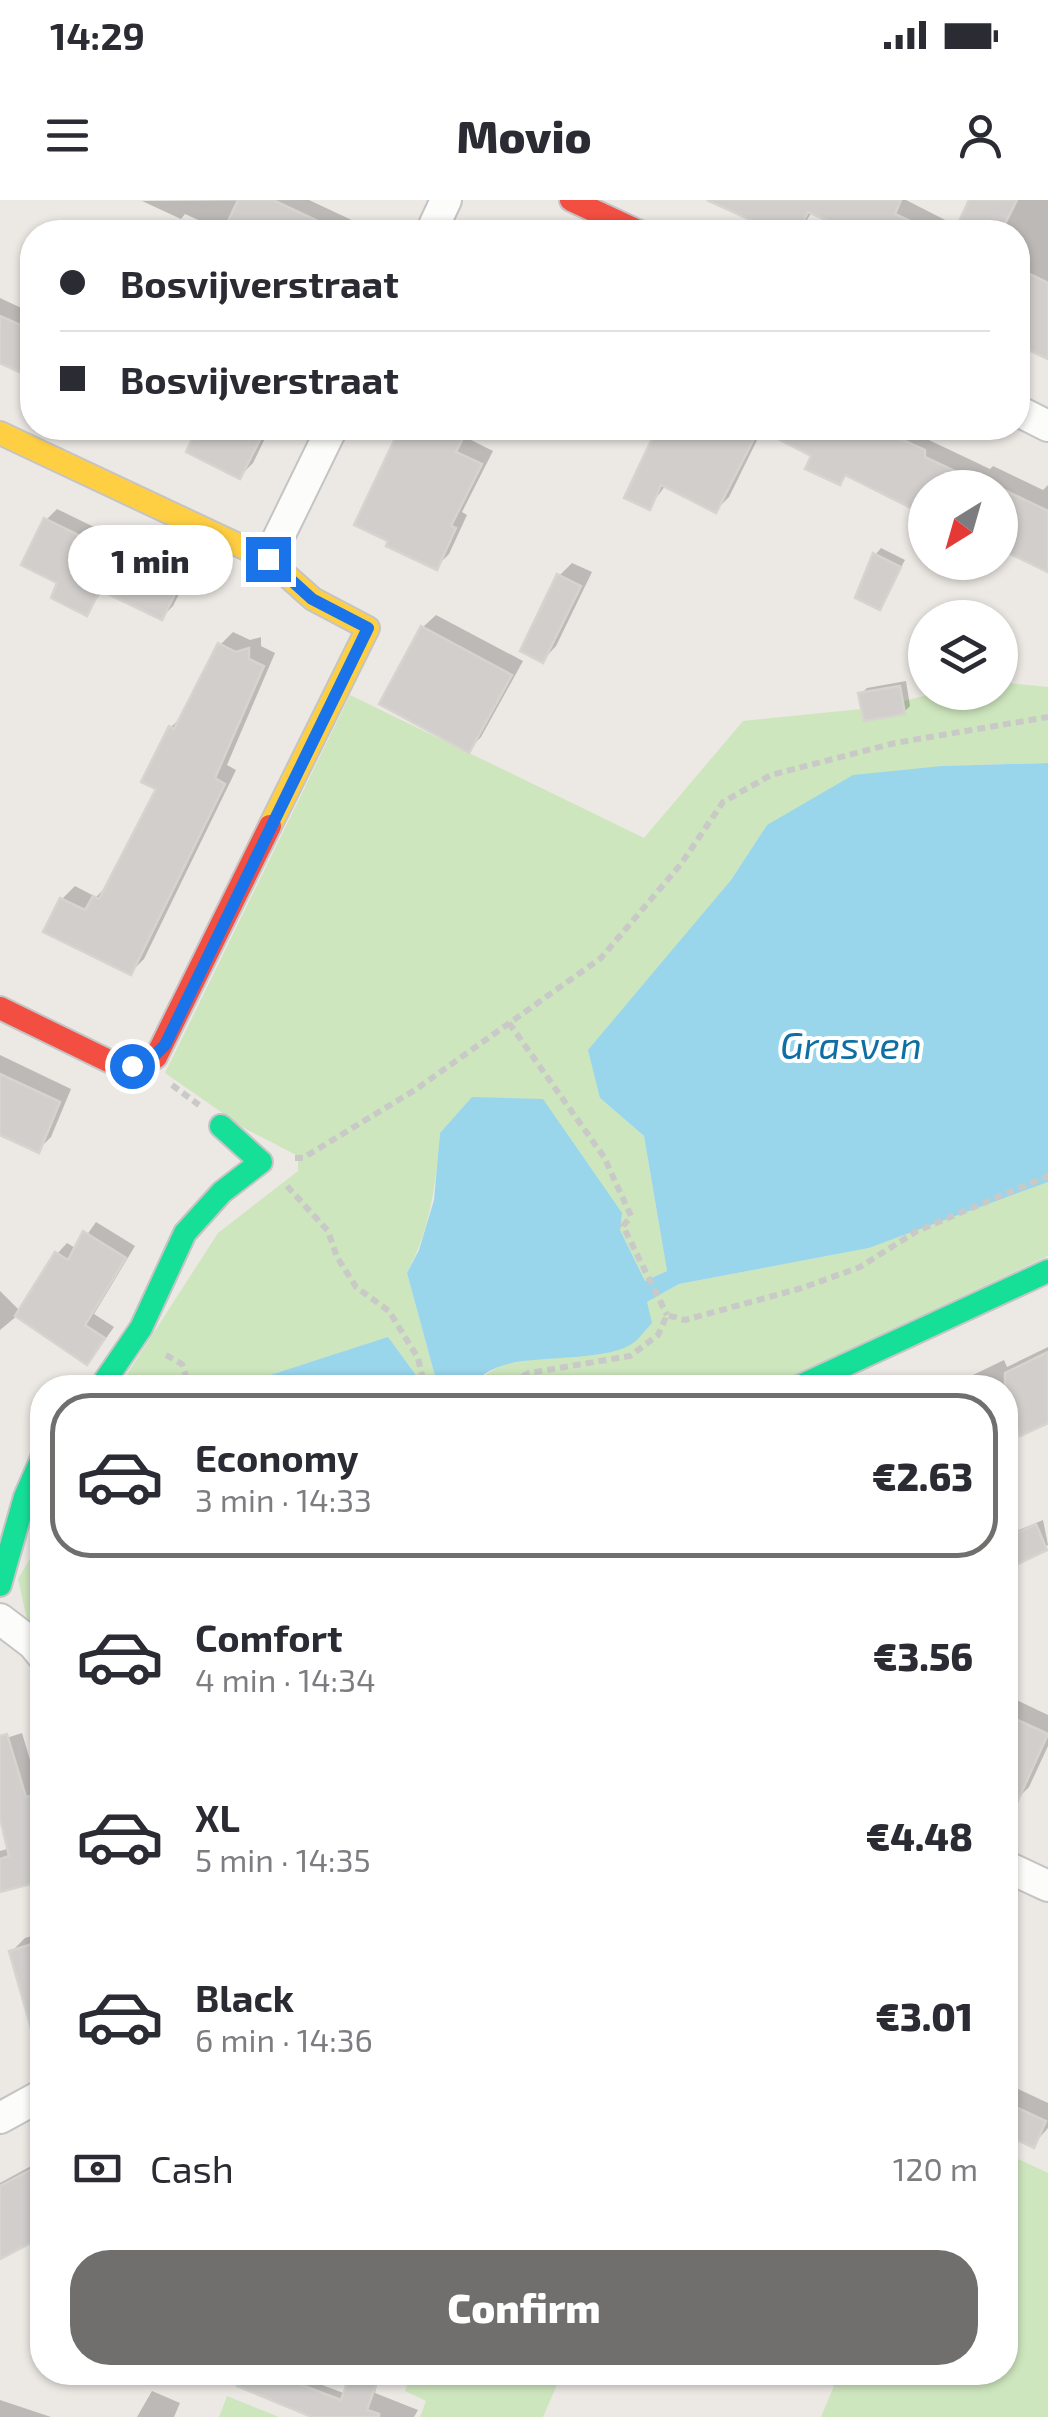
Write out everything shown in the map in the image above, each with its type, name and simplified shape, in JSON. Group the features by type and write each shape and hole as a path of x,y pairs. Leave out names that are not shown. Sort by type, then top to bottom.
{"street":[{"path":"571,200 614,220"},
{"path":"0,433 268,559 312,599 368,628 165,1045 146,1064 117,1065 0,1008"},
{"path":"268,559 326,440"},
{"path":"109,1375 141,1328 185,1233 222,1192 261,1162 221,1126"},
{"path":"824,1375 1048,1271"},
{"path":"0,1585 30,1486"},
{"path":"0,1619 30,1642"},
{"path":"1018,1872 1048,1886"},
{"path":"0,2118 30,2102"}],"path":[{"path":"261,1162 304,1158 415,1090 600,958 681,864 723,802 771,776 896,742 1048,717"},
{"path":"508,1023 604,1157 630,1216 624,1226 667,1315 686,1320 831,1277 860,1266 917,1230 1048,1176"},
{"path":"146,1064 210,1112 221,1126"},
{"path":"261,1162 328,1231 337,1256 356,1287 390,1311 410,1342 421,1375"},
{"path":"523,1375 562,1365 630,1356 658,1334 667,1315"}],"green space":[{"path":"1018,684 1048,687 1048,763 942,766 767,825 731,880 675,948 600,1098 644,1136 667,1271 645,1281 620,1230 440,1133 431,1205 407,1273 435,1375 416,1375 387,1338 271,1375 126,1375 218,1233 298,1171 298,1156 244,1128 165,1073 350,695 644,838 743,721 881,707 908,700 908,710 1018,710"},
{"path":"1048,1182 1048,1256 795,1375 485,1375 501,1365 556,1355 595,1355 647,1302 679,1284 869,1248"},
{"path":"30,1559 30,1622 27,1619 18,1579"},
{"path":"1018,2159 1048,2173 1048,2417 821,2417 834,2386 1018,2385"},
{"path":"407,2385 557,2385 543,2417 420,2417 426,2401 405,2391"},
{"path":"227,2396 279,2417 219,2417"}],"water":[{"name":"Grasven","path":"1048,763 1048,1182 869,1248 679,1284 647,1302 652,1323 624,1348 519,1362 483,1375 435,1375 407,1273 419,1250 434,1200 440,1133 472,1097 543,1099 622,1213 620,1230 645,1281 667,1271 644,1136 600,1098 588,1050 731,880 767,825 853,775 942,766"},
{"path":"388,1337 416,1375 270,1375"}],"building":[{"path":"238,200 273,200 316,220 229,220"},
{"path":"707,200 901,200 895,214 908,220 826,220 808,212 804,220 751,220"},
{"path":"969,200 1017,200 1007,220 960,220"},
{"path":"1030,274 1048,283 1048,359 1030,351"},
{"path":"0,316 20,325 20,372 0,363"},
{"path":"192,440 260,440 240,479 186,452"},
{"path":"394,440 462,440 456,452 482,464 451,526 456,528 437,570 386,546 388,541 354,525"},
{"path":"651,440 753,440 716,513 661,485 650,510 624,498"},
{"path":"780,440 903,440 925,450 925,457 952,470 908,470 908,506 845,475 840,485 805,469 811,456"},
{"path":"1018,497 1048,511 1048,572 1018,558"},
{"path":"44,518 181,582 162,620 100,590 87,616 51,598 57,583 21,565"},
{"path":"873,553 901,567 880,610 855,598"},
{"path":"557,574 581,586 543,663 520,651"},
{"path":"421,626 512,675 469,753 379,704"},
{"path":"218,643 236,652 249,648 249,659 264,666 215,778 225,784 131,975 43,932 60,898 85,910 93,896 99,899 156,789 141,782 169,726 174,729"},
{"path":"900,686 905,714 864,721 858,693"},
{"path":"0,1074 60,1102 39,1153 0,1135"},
{"path":"83,1231 126,1258 85,1325 105,1338 87,1365 15,1316 55,1252 68,1260"},
{"path":"1048,1352 1048,1423 1020,1436 1018,1375 1005,1373"},
{"path":"1036,1524 1047,1550 1018,1564 1018,1533"},
{"path":"1018,1720 1048,1734 1018,1800"},
{"path":"7,1734 26,1797 30,1796 30,1884 0,1892 0,1859 9,1856 0,1818 0,1736"},
{"path":"30,1945 30,2024 9,1951"},
{"path":"1018,2108 1046,2121 1034,2148 1018,2140"},
{"path":"30,2170 30,2243 0,2259 0,2186"},
{"path":"302,2385 341,2400 346,2385 376,2385 367,2410 379,2417 312,2417 237,2386"}],"traffic: fast":[{"path":"109,1375 141,1328 185,1233 222,1192 261,1162 221,1126"},
{"path":"824,1375 1048,1271"},
{"path":"0,1585 30,1486"}],"traffic: slow":[{"path":"0,433 268,559 313,599 368,628 270,826"}],"traffic: jam":[{"path":"571,200 614,220"},
{"path":"0,1008 117,1065 146,1064 156,1057 270,826"}],"route":[{"path":"132,1066 146,1064 165,1045 368,628 312,599 268,559"}]}
